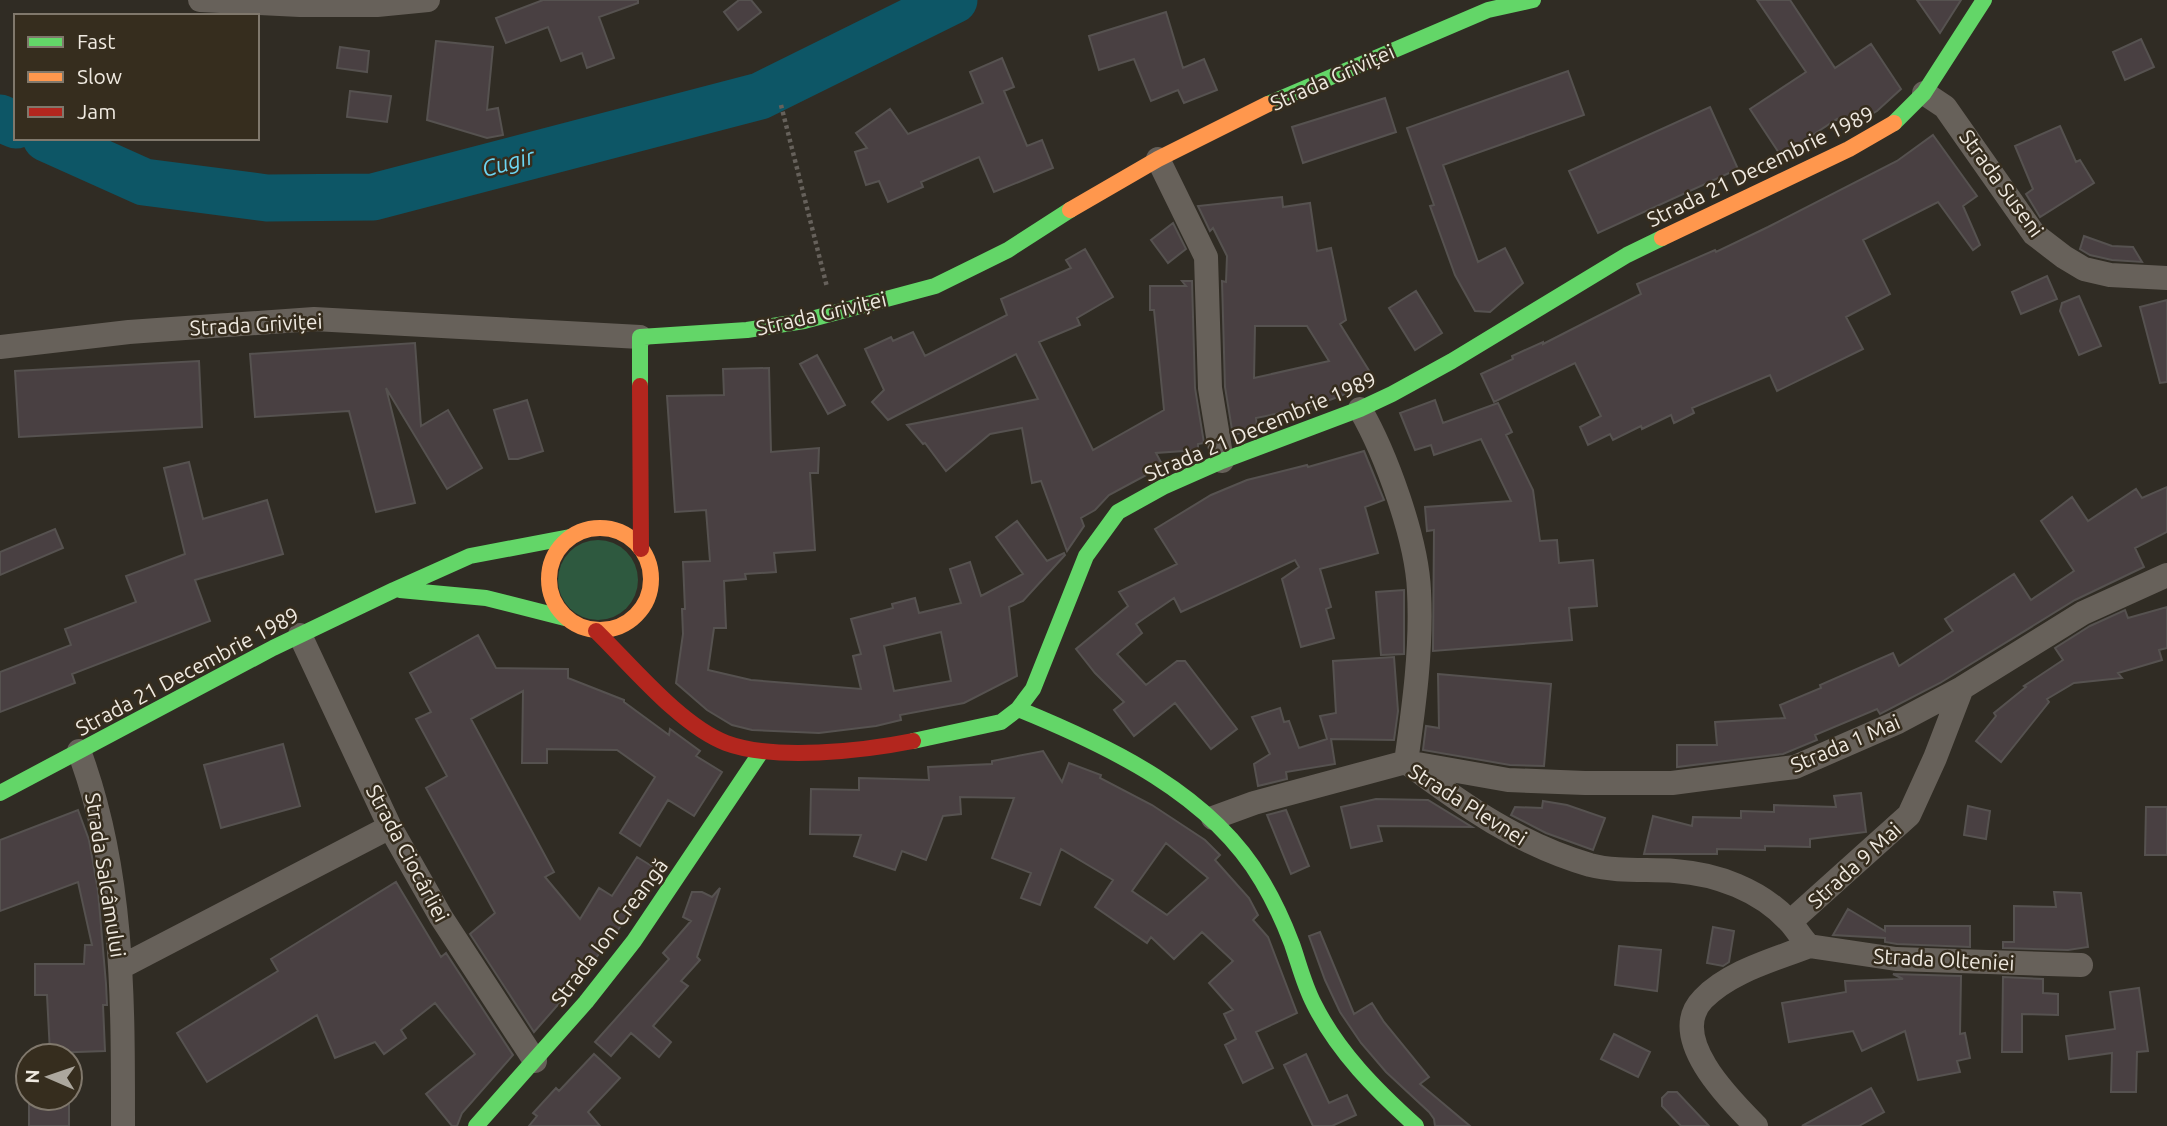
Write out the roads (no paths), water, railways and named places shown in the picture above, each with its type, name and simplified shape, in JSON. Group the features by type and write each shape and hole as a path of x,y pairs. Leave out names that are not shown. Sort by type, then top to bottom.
{"main road":[{"name":"Strada Griviței","path":"640,338 747,330 804,321 935,286 1008,250 1158,159 1236,119 1488,10 1533,0"},
{"name":"Strada 21 Decembrie 1989","path":"1018,709 1033,689 1086,556 1118,512 1163,486 1360,409 1452,361 1627,256 1889,127 1924,93 1984,0"},
{"path":"394,590 486,598 565,618 580,627 596,631 613,629 628,622 644,604 651,580 649,564 642,549 639,515 640,338"},
{"path":"621,500 640,475"},
{"path":"595,528 608,515"},
{"path":"565,618 555,606 548,576 555,555 570,537 582,531 608,528 621,532 642,549"},
{"name":"Strada 21 Decembrie 1989","path":"0,793 300,635 394,590 470,556 570,537"},
{"path":"596,631 672,706 696,726 725,743 761,752 820,752 901,743 1001,722 1018,709 1066,729 1147,770 1213,818 1239,847 1261,881 1287,934 1313,1002 1333,1040 1389,1102 1416,1126"},
{"name":"Strada Ion Creangă","path":"476,1126 586,1002 634,941 761,752"}],"street":[{"path":"200,0 300,5 377,5 428,0"},
{"name":"Strada Suseni","path":"1924,93 1945,107 2034,234 2064,257 2084,269 2110,275 2167,278"},
{"path":"1158,159 1206,257 1210,388 1222,461"},
{"name":"Strada Griviței","path":"0,347 129,332 314,319 640,338"},
{"path":"1360,409 1374,432 1411,539 1419,590 1419,642 1406,762"},
{"name":"Strada 1 Mai","path":"1406,762 1508,780 1672,783 1795,767 1898,722 1962,688 2083,613 2167,575"},
{"name":"Strada Ciocârliei","path":"300,635 390,827 441,917 535,1061"},
{"name":"Strada 9 Mai","path":"1790,922 1909,815 1962,688"},
{"name":"Strada Salcâmului","path":"79,751 91,783 117,917 121,967 123,1126"},
{"name":"Strada Plevnei","path":"1213,818 1254,803 1406,762 1489,822 1532,844 1592,865 1632,870 1677,871 1722,880 1749,890 1790,922 1796,934 1809,946"},
{"path":"121,967 390,827"},
{"path":"1756,1126 1732,1102 1704,1067 1693,1036 1692,1021 1702,1000 1736,976 1809,946"},
{"name":"Strada Olteniei","path":"1809,946 1896,959 2081,965"}],"waterway":[{"name":"Cugir","path":"50,140 144,182 267,198 373,197 760,96 954,0"},
{"name":"Cugir","path":"0,118 14,124"}]}
